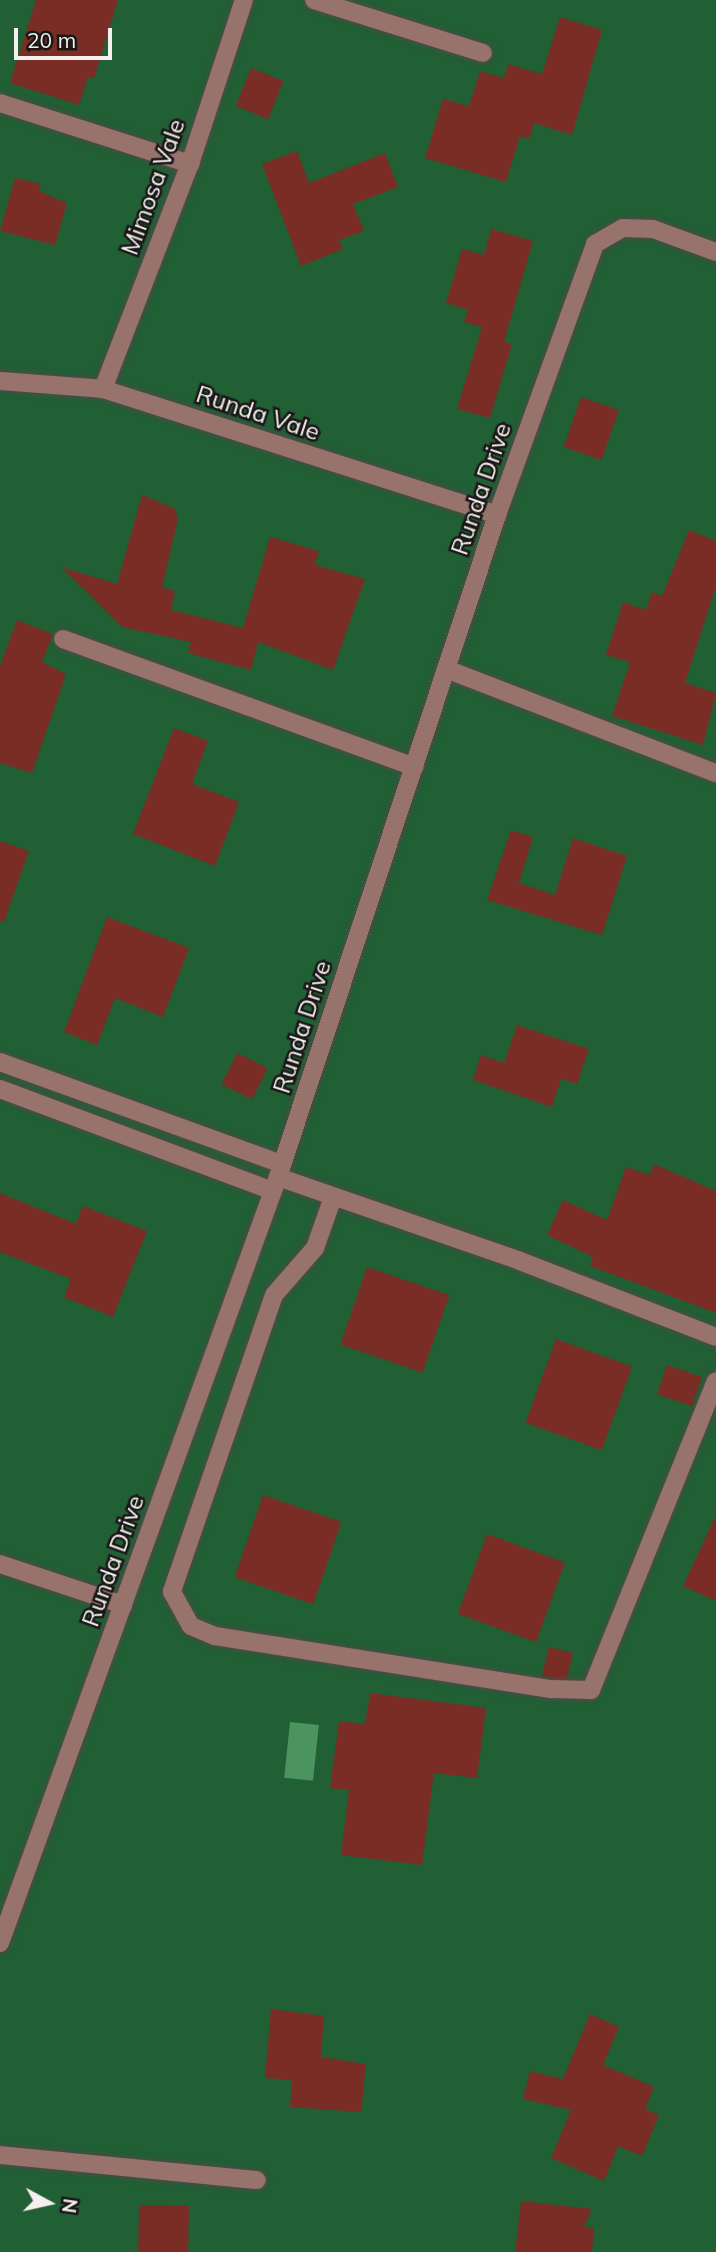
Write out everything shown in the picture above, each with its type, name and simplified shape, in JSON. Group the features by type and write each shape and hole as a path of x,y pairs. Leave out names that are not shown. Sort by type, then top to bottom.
{"street":[{"name":"Mimosa Vale","path":"103,389 190,164 244,0"},
{"path":"314,0 483,53"},
{"path":"0,103 190,164"},
{"name":"Runda Drive","path":"0,1943 278,1178 497,515 595,244 623,228 653,229 716,252"},
{"name":"Runda Vale","path":"0,381 103,389 497,515"},
{"path":"63,639 414,767"},
{"path":"446,669 716,772"},
{"path":"0,1062 278,1178"},
{"path":"0,1089 278,1178 520,1261 716,1337"},
{"path":"333,1197 315,1248 274,1295 172,1592 191,1626 215,1636 551,1689 591,1689 716,1381"},
{"path":"0,1563 123,1605"},
{"path":"0,2154 257,2180"}],"shaded area":[{"path":"0,0 716,0 716,2252 0,2252"},
{"path":"290,1722 319,1725 313,1781 284,1778"}],"building":[{"path":"36,0 118,0 94,78 88,77 79,105 10,83"},
{"path":"560,17 602,30 572,135 534,123 529,139 520,136 506,182 425,158 443,99 469,106 480,71 504,78 508,64 542,74"},
{"path":"251,68 283,81 268,119 236,106"},
{"path":"297,151 309,183 385,153 398,187 353,204 364,231 339,240 343,249 301,266 262,164"},
{"path":"15,178 41,184 39,191 67,203 55,245 0,231"},
{"path":"491,229 533,241 504,342 512,344 490,418 457,409 482,327 464,322 468,310 446,303 462,249 484,255"},
{"path":"581,397 619,410 602,460 564,447"},
{"path":"142,495 175,509 178,519 162,587 175,591 171,610 243,628 270,537 319,551 315,565 365,579 333,670 258,642 251,670 188,653 191,642 122,627 61,567 117,584"},
{"path":"689,530 716,541 716,586 685,683 716,693 703,745 612,716 630,662 606,655 623,602 646,610 652,592 662,596"},
{"path":"17,620 53,634 42,662 66,674 32,773 0,763 0,666"},
{"path":"174,728 208,741 192,784 239,802 215,866 133,834"},
{"path":"511,830 533,837 519,883 555,895 573,838 627,856 602,935 487,900"},
{"path":"0,841 29,851 4,922 0,921"},
{"path":"107,917 189,948 163,1017 115,998 97,1045 64,1032"},
{"path":"517,1025 589,1049 577,1084 561,1079 552,1107 473,1080 481,1055 504,1063"},
{"path":"237,1053 268,1068 252,1099 222,1084"},
{"path":"654,1164 716,1191 716,1313 590,1266 593,1257 547,1235 563,1200 607,1220 626,1167 650,1175"},
{"path":"0,1193 76,1224 83,1206 147,1231 113,1317 64,1297 71,1279 0,1252"},
{"path":"367,1267 449,1295 423,1373 340,1345"},
{"path":"556,1339 632,1367 602,1450 526,1423"},
{"path":"667,1365 702,1377 692,1406 657,1394"},
{"path":"263,1495 341,1522 313,1604 235,1577"},
{"path":"716,1515 716,1601 683,1586"},
{"path":"487,1534 565,1562 536,1642 458,1614"},
{"path":"549,1647 573,1653 566,1682 542,1676"},
{"path":"370,1693 486,1708 477,1778 434,1773 422,1865 341,1855 349,1790 330,1788 339,1721 365,1724"},
{"path":"271,2009 324,2016 321,2057 366,2064 361,2112 290,2107 292,2080 265,2078"},
{"path":"590,2014 619,2027 603,2065 654,2087 645,2109 659,2115 642,2156 618,2146 604,2181 551,2158 571,2110 523,2099 530,2071 563,2079"},
{"path":"521,2201 592,2209 584,2227 594,2227 592,2252 515,2252"},
{"path":"139,2205 189,2206 188,2252 138,2252"}]}
